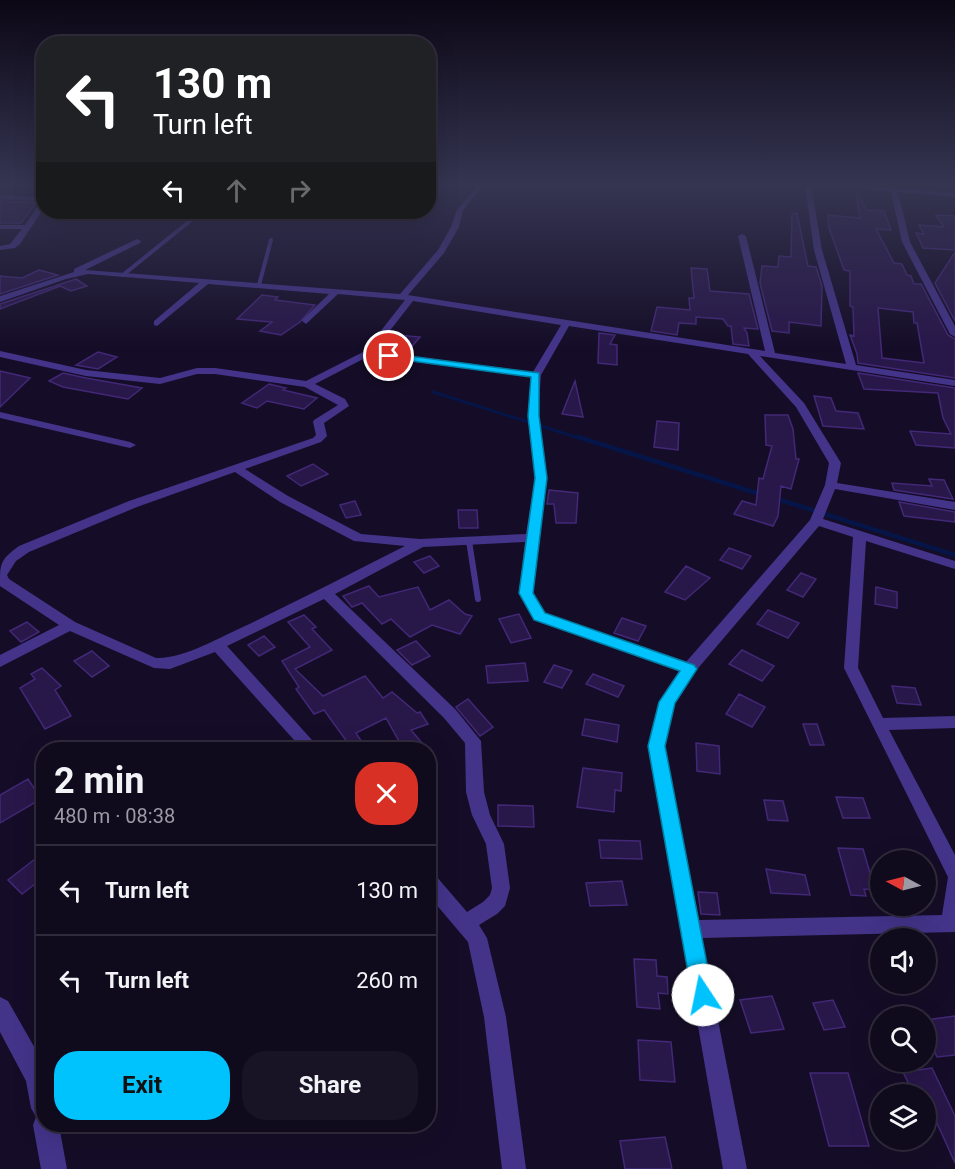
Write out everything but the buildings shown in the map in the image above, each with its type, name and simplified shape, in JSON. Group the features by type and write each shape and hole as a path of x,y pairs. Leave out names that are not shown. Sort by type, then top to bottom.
{"street":[{"path":"0,248 12,246 16,240"},
{"path":"308,384 368,353 448,240"},
{"path":"743,240 771,355"},
{"path":"816,240 852,368"},
{"path":"905,240 955,334"},
{"path":"0,299 64,277 137,241"},
{"path":"64,277 88,273 123,275 407,297 955,383"},
{"path":"157,324 205,282"},
{"path":"0,290 28,290"},
{"path":"306,321 335,292"},
{"path":"567,322 536,375 534,416 541,478 526,593 539,616 689,669"},
{"path":"735,1169 657,746 667,702 689,669 818,515 831,485 835,463 830,453 800,405 751,352"},
{"path":"368,353 536,375"},
{"path":"0,354 86,373 160,381 198,371 215,371 308,384 341,401 344,406 318,422 322,436 133,504 24,549 11,558 0,575 3,582 70,625 154,663 170,664 217,645 326,593 420,543"},
{"path":"0,415 130,445"},
{"path":"235,467 284,499 358,538 420,543 532,538"},
{"path":"831,485 955,506"},
{"path":"818,515 860,534 955,564"},
{"path":"860,534 851,668 955,873"},
{"path":"326,593 450,714 472,741 475,792 481,815 495,844 501,888 498,900 490,908 465,923"},
{"path":"0,663 70,625"},
{"path":"217,645 306,742"},
{"path":"878,724 955,722"},
{"path":"690,930 953,928 955,881"},
{"path":"436,890 477,938 495,1017 514,1169"},
{"path":"0,1009 36,1074"},
{"path":"47,1132 54,1169"}],"lane":[{"path":"123,275 167,240"},
{"path":"259,285 271,240"},
{"path":"469,541 478,599"}],"waterway":[{"path":"433,392 582,439"},
{"path":"578,437 763,495"},
{"path":"774,498 955,555"}],"route":[{"path":"389,356 536,375 534,416 541,478 526,593 539,616 689,669 667,702 657,746 703,995"}]}
